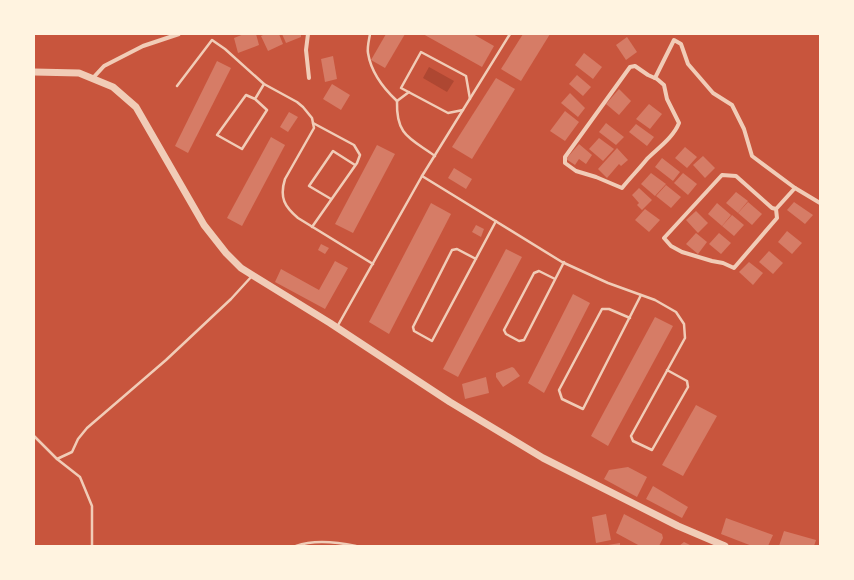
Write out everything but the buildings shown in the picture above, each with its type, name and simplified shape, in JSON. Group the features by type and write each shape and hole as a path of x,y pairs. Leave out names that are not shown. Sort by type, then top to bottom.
{"street":[{"path":"92,79 104,66 143,46 179,34"},
{"path":"308,34 306,50 309,78"},
{"path":"655,78 674,40 681,44 688,64 713,93 732,105 744,129 752,156 795,188 820,203"},
{"path":"635,66 648,76 655,78 664,85 667,99 679,123 677,128 664,144 648,158 622,188 596,177 576,171 565,163 565,157 630,67 635,66"},
{"path":"34,72 79,73 113,87 136,107 204,226 240,268 337,327 450,402 543,458 678,526 725,546"},
{"path":"776,209 772,208 736,176 722,175 664,238 671,246 682,252 723,263 734,268 777,218 776,209 795,188"}],"lane":[{"path":"370,34 367,52 373,71 384,90 397,101 397,117 400,128 408,137 435,156"},
{"path":"337,327 422,176 510,34"},
{"path":"177,86 212,40 225,49 264,84 297,102 308,112 314,128 311,136 285,179 282,187 285,203 288,209 298,218 373,264"},
{"path":"463,110 448,113 401,88 421,52 466,76 470,99"},
{"path":"255,100 264,84"},
{"path":"397,101 409,92"},
{"path":"246,95 255,100 267,110 242,148 216,135 246,95"},
{"path":"312,227 355,165 360,155 354,145 313,122"},
{"path":"331,200 309,186 333,151 355,165"},
{"path":"422,176 564,262 608,283 655,300 676,312 684,324 685,338 667,370 631,436 633,442 652,450 688,388 687,381 667,370"},
{"path":"476,259 457,249 452,250 413,327 414,331 432,341 476,259 496,221"},
{"path":"555,279 539,272 534,273 504,330 506,334 520,341 524,340 564,262"},
{"path":"57,459 72,452 78,439 87,428 177,350 231,299 253,275"},
{"path":"630,318 609,309 602,309 559,390 562,399 583,409 630,318 641,295"},
{"path":"34,436 57,459 80,477 92,506 92,546"},
{"path":"296,546 307,542 341,543 356,546"}],"shaded area":[{"path":"429,67 454,81 447,92 423,78"}]}
